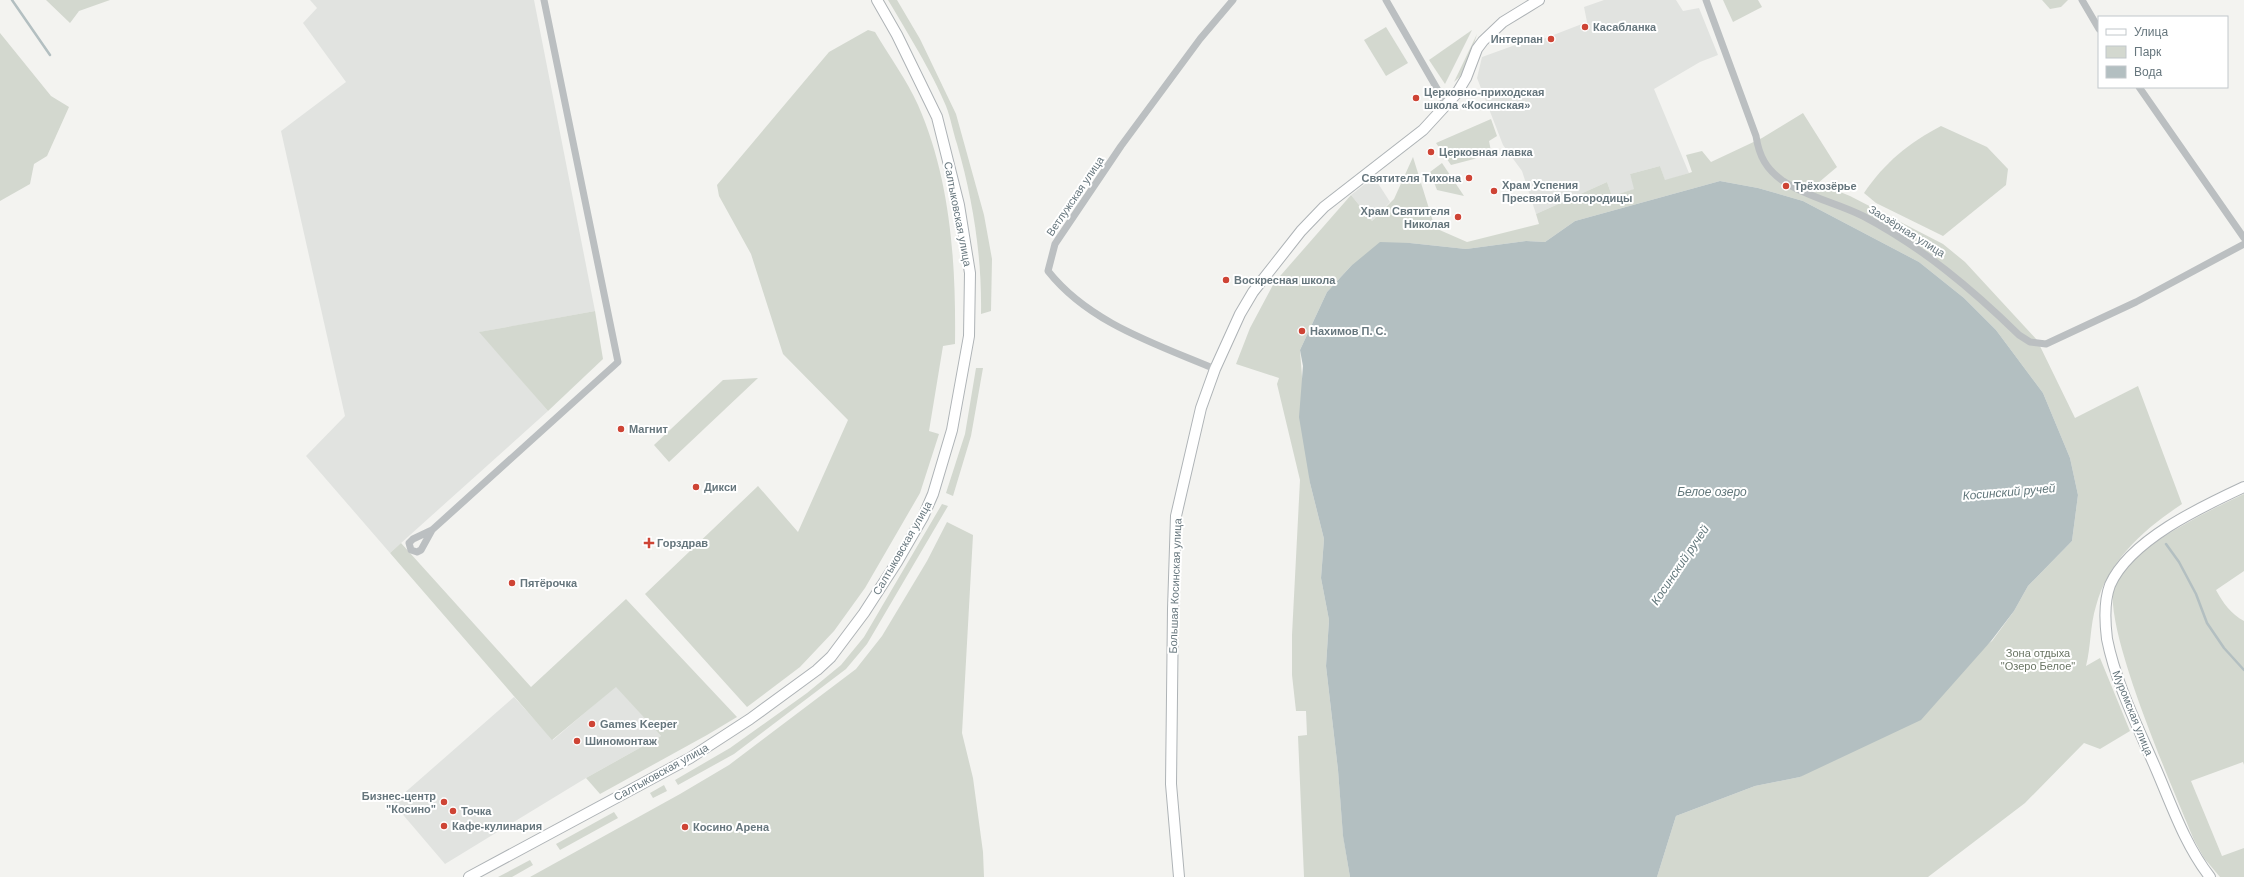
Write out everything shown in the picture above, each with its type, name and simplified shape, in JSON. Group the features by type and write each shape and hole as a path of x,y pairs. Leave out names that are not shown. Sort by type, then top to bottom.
{"street":[{"path":"432,530 618,362 544,0"},
{"name":"Салтыковская улица","path":"469,877 690,758 750,719 817,670 831,657 864,613 897,562 923,517 933,494 952,430 969,336 970,273 959,205 937,117 897,35 877,0"},
{"name":"Ветлужская улица","path":"1215,368 1123,330 1060,287 1048,271 1055,244 1121,146 1200,39 1234,0"},
{"path":"1386,0 1447,106"},
{"name":"Большая Косинская улица","path":"1179,877 1171,784 1173,609 1176,516 1201,408 1215,368 1240,314 1253,292 1301,230 1324,207 1423,130 1447,106 1462,86 1477,49 1483,41 1502,22 1528,3 1539,0"},
{"name":"Заозёрная улица","path":"1706,0 1756,136 1758,152 1770,170 1783,181 1862,216 1903,239 1951,272 2019,335 2030,342 2046,344 2117,311 2244,244"},
{"path":"2082,0 2098,27"},
{"path":"2140,88 2244,238"},
{"name":"Муромская улица","path":"2210,877 2192,852 2120,682 2107,639 2107,599 2110,586 2120,568 2136,551 2178,520 2244,487"}],"shaded area":[{"path":"310,0 534,0 595,311 480,332 548,411 390,553 306,456 345,416 281,131 346,82 303,23 317,8"},
{"path":"1604,0 1676,0 1683,11 1699,8 1718,55 1700,62 1654,89 1689,173 1665,181 1660,166 1630,174 1635,189 1612,196 1607,182 1536,214 1522,171 1503,145 1477,78 1482,57 1518,44 1538,41 1587,22 1584,7"},
{"path":"1374,177 1390,202 1372,221 1351,195"},
{"path":"616,686 661,736 586,778 445,864 393,803 514,697 553,740"}],"green space":[{"path":"46,0 110,0 79,11 70,23"},
{"path":"888,0 897,0 920,39 956,114 984,215 992,259 991,311 981,314 980,271 972,207 963,165 948,111 927,66"},
{"path":"1723,0 1758,0 1762,7 1733,22"},
{"path":"2042,0 2068,0 2061,7 2050,9"},
{"path":"1386,27 1408,63 1386,76 1364,40"},
{"path":"868,30 875,32 914,96 929,134 938,163 944,192 952,253 955,344 943,346 929,431 939,434 920,493 865,588 834,631 800,667 747,707 645,594 758,486 798,532 848,420 783,354 751,254 719,196 717,185 829,52"},
{"path":"1472,30 1445,84 1429,60"},
{"path":"0,33 51,96 69,107 47,156 34,164 30,184 0,201"},
{"path":"1477,34 1465,72 1454,82"},
{"name":"Зона отдыха \"Озеро Белое\"","path":"1803,113 1837,167 1818,183 1850,196 1943,244 1965,262 2037,340 2075,418 2138,386 2182,504 2141,535 2118,561 2102,590 2094,613 2086,666 2100,658 2130,731 2100,749 2084,743 2025,803 1928,877 1657,877 1676,816 1755,786 1800,777 1992,641 2014,611 2028,586 2072,541 2078,495 2070,458 2043,393 1996,330 1964,298 1919,262 1803,201 1758,188 1720,181 1575,221 1545,242 1526,241 1466,249 1410,243 1351,266 1327,292 1300,350 1310,483 1324,539 1321,578 1329,620 1326,666 1338,770 1343,835 1350,877 1304,877 1298,736 1307,735 1306,711 1296,711 1292,675 1292,635 1300,480 1277,384 1279,378 1236,364 1250,328 1274,283 1351,195 1372,221 1394,199 1413,157 1435,228 1467,242 1539,224 1536,214 1607,182 1612,196 1634,189 1630,174 1660,166 1665,180 1692,172 1686,155 1702,151 1711,162 1762,138"},
{"path":"1491,119 1497,136 1489,141 1491,151 1474,159 1451,165 1436,143"},
{"path":"1941,126 1987,147 2008,169 2006,185 1943,236 1876,203 1864,193 1880,172 1898,154 1918,139"},
{"path":"1442,163 1464,196 1437,190 1430,172"},
{"path":"595,311 603,359 548,411 479,332"},
{"path":"976,368 983,368 971,436 953,496 946,493 965,434"},
{"path":"758,378 669,462 654,445 723,380"},
{"path":"2244,494 2244,571 2216,590 2228,608 2244,621 2244,765 2243,762 2191,781 2222,856 2244,848 2244,877 2220,877 2204,858 2194,840 2141,709 2118,632 2113,602 2115,581 2123,569 2137,556 2173,531 2212,509"},
{"path":"942,504 948,506 867,644 846,669 734,754 678,785 675,780 730,748 807,693 841,665 864,637"},
{"path":"947,522 973,535 962,733 973,778 983,852 984,877 530,877 680,794 729,765 856,669 882,636 927,561"},
{"path":"401,543 531,687 626,599 737,717 600,794 586,778 661,736 616,687 552,740 390,553"},
{"path":"664,785 667,791 653,798 650,793"},
{"path":"614,812 618,818 560,850 556,844"},
{"path":"530,860 533,865 512,877 498,877"}],"water":[{"name":"Белое озеро","path":"1720,181 1758,188 1803,201 1919,262 1964,298 1996,330 2043,393 2070,458 2078,495 2072,541 2028,586 2014,611 1991,641 1921,720 1800,777 1755,786 1676,816 1657,877 1350,877 1343,836 1338,770 1326,666 1329,620 1321,578 1324,539 1310,483 1299,417 1303,366 1300,350 1327,292 1351,266 1380,242 1410,243 1466,249 1526,241 1545,242 1575,221"}],"waterway":[{"path":"12,0 50,55"},
{"name":"Косинский ручей","path":"2166,544 2179,562 2196,594 2207,623 2224,648 2244,670"}],"place":[{"name":"Касабланка","path":"1585,27"},
{"name":"Интерпан","path":"1551,39"},
{"name":"Церковно-приходская школа «Косинская»","path":"1416,98"},
{"name":"Церковная лавка","path":"1431,152"},
{"name":"Святителя Тихона","path":"1469,178"},
{"name":"Трёхозёрье","path":"1786,186"},
{"name":"Храм Успения Пресвятой Богородицы","path":"1494,191"},
{"name":"Храм Святителя Николая","path":"1458,217"},
{"name":"Воскресная школа","path":"1226,280"},
{"name":"Нахимов П. С.","path":"1302,331"},
{"name":"Магнит","path":"621,429"},
{"name":"Дикси","path":"696,487"},
{"name":"Горздрав","path":"649,543"},
{"name":"Пятёрочка","path":"512,583"},
{"name":"Games Keeper","path":"592,724"},
{"name":"Шиномонтаж","path":"577,741"},
{"name":"Бизнес-центр \"Косино\"","path":"444,802"},
{"name":"Точка","path":"453,811"},
{"name":"Кафе-кулинария","path":"444,826"},
{"name":"Косино Арена","path":"685,827"}]}
